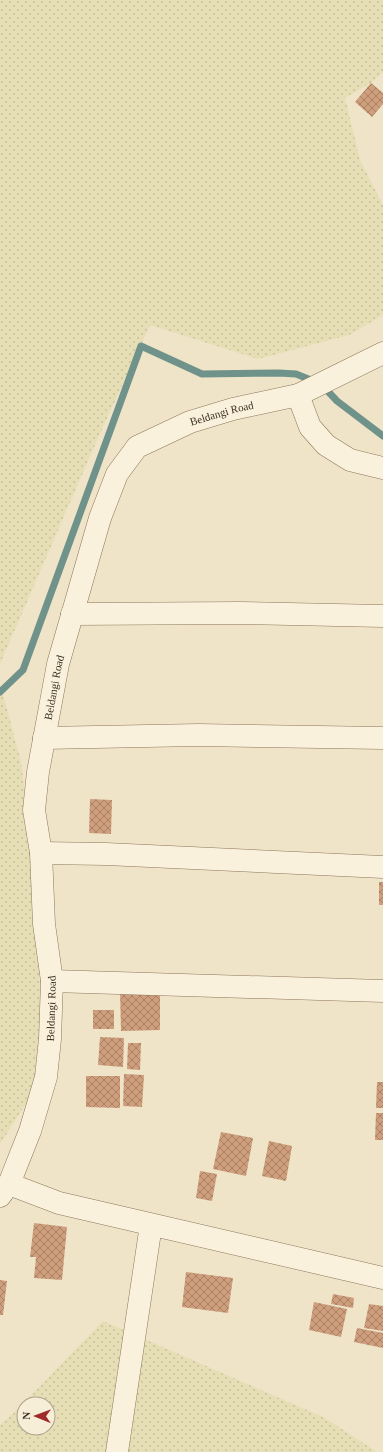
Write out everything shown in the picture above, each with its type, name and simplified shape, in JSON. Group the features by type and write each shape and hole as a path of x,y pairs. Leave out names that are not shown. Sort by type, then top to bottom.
{"street":[{"name":"Beldangi Road","path":"5,1190 30,1131 46,1077 50,1039 52,981 44,924 41,854 34,810 38,772 58,664 100,518 117,474 137,447 190,422 233,409 298,395 383,353"},
{"path":"298,395 310,427 326,445 350,460 383,468"},
{"path":"72,614 240,612 383,616"},
{"path":"44,738 198,735 383,738"},
{"path":"41,854 106,854 383,867"},
{"path":"52,981 383,991"},
{"path":"5,1190 383,1278"},
{"path":"117,1452 151,1225"}],"shaded area":[{"path":"0,0 383,0 383,72 371,83 345,98 360,160 383,205 383,315 349,335 258,359 150,325 97,440 0,664"},
{"path":"0,683 21,762 32,852 43,1043 30,1097 0,1144"},
{"path":"103,1321 325,1418 377,1452 0,1452 0,1425 16,1411 16,1436 56,1436 56,1396 30,1396"}],"building":[{"path":"371,83 383,93 383,104 372,117 355,102"},
{"path":"90,799 112,800 111,834 89,833"},
{"path":"379,882 383,882 383,905 379,905"},
{"path":"120,990 160,990 160,1030 121,1031"},
{"path":"93,1010 114,1010 114,1029 93,1029"},
{"path":"100,1037 124,1038 123,1067 98,1065"},
{"path":"128,1043 141,1043 140,1070 127,1069"},
{"path":"124,1074 144,1075 142,1107 123,1106"},
{"path":"86,1076 120,1076 120,1108 86,1107"},
{"path":"377,1082 383,1082 383,1108 376,1108"},
{"path":"376,1113 383,1113 383,1140 375,1140"},
{"path":"221,1132 253,1138 246,1176 213,1169"},
{"path":"269,1141 292,1146 286,1181 262,1176"},
{"path":"200,1171 217,1174 212,1201 196,1198"},
{"path":"34,1223 67,1227 62,1280 34,1278 36,1257 30,1257"},
{"path":"186,1272 233,1278 228,1313 182,1307"},
{"path":"0,1280 7,1281 3,1315 0,1315"},
{"path":"333,1294 354,1298 353,1308 331,1304"},
{"path":"314,1302 347,1309 341,1337 309,1330"},
{"path":"369,1304 383,1306 383,1331 364,1328"},
{"path":"357,1328 383,1333 383,1348 354,1342"}],"waterway":[{"path":"0,692 23,670 141,346 202,374 296,374 321,384 337,401 383,436"}]}
